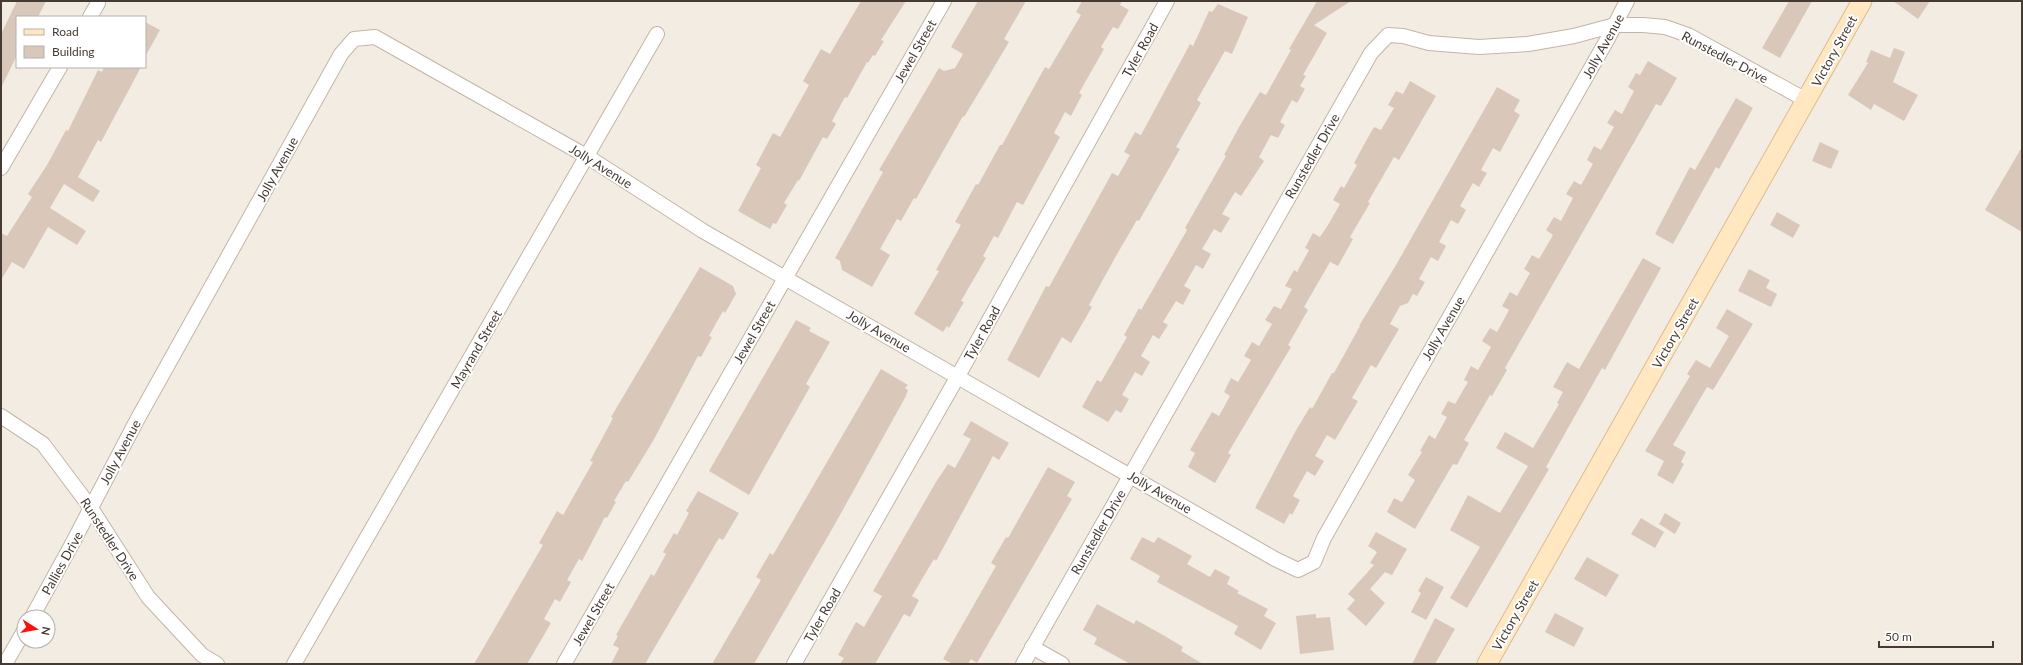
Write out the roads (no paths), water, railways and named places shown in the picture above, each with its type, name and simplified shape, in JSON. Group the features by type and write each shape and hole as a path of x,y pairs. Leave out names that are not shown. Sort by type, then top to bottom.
{"street":[{"name":"Jewel Street","path":"564,664 944,1"},
{"name":"Tyler Road","path":"794,664 958,376 1167,1"},
{"name":"Jolly Avenue","path":"91,508 137,420 341,54 354,39 375,37 588,157 699,228 785,278 1276,559 1298,570 1314,562 1324,538 1615,25 1627,1"},
{"name":"Victory Street","path":"1487,664 1862,1"},
{"path":"91,16 98,3"},
{"name":"Runstedler Drive","path":"1022,664 1371,53 1388,35 1402,36 1429,43 1478,47 1528,44 1574,36 1615,25 1665,27 1688,35 1806,100"},
{"name":"Mayrand Street","path":"294,664 588,157 657,34"},
{"path":"1,168 59,68"},
{"name":"Runstedler Drive","path":"1,416 43,444 91,508 148,597 202,655 217,664"},
{"name":"Pallies Drive","path":"36,609 91,508"},
{"path":"5,664 16,645"},
{"path":"1032,647 1062,664"}]}
